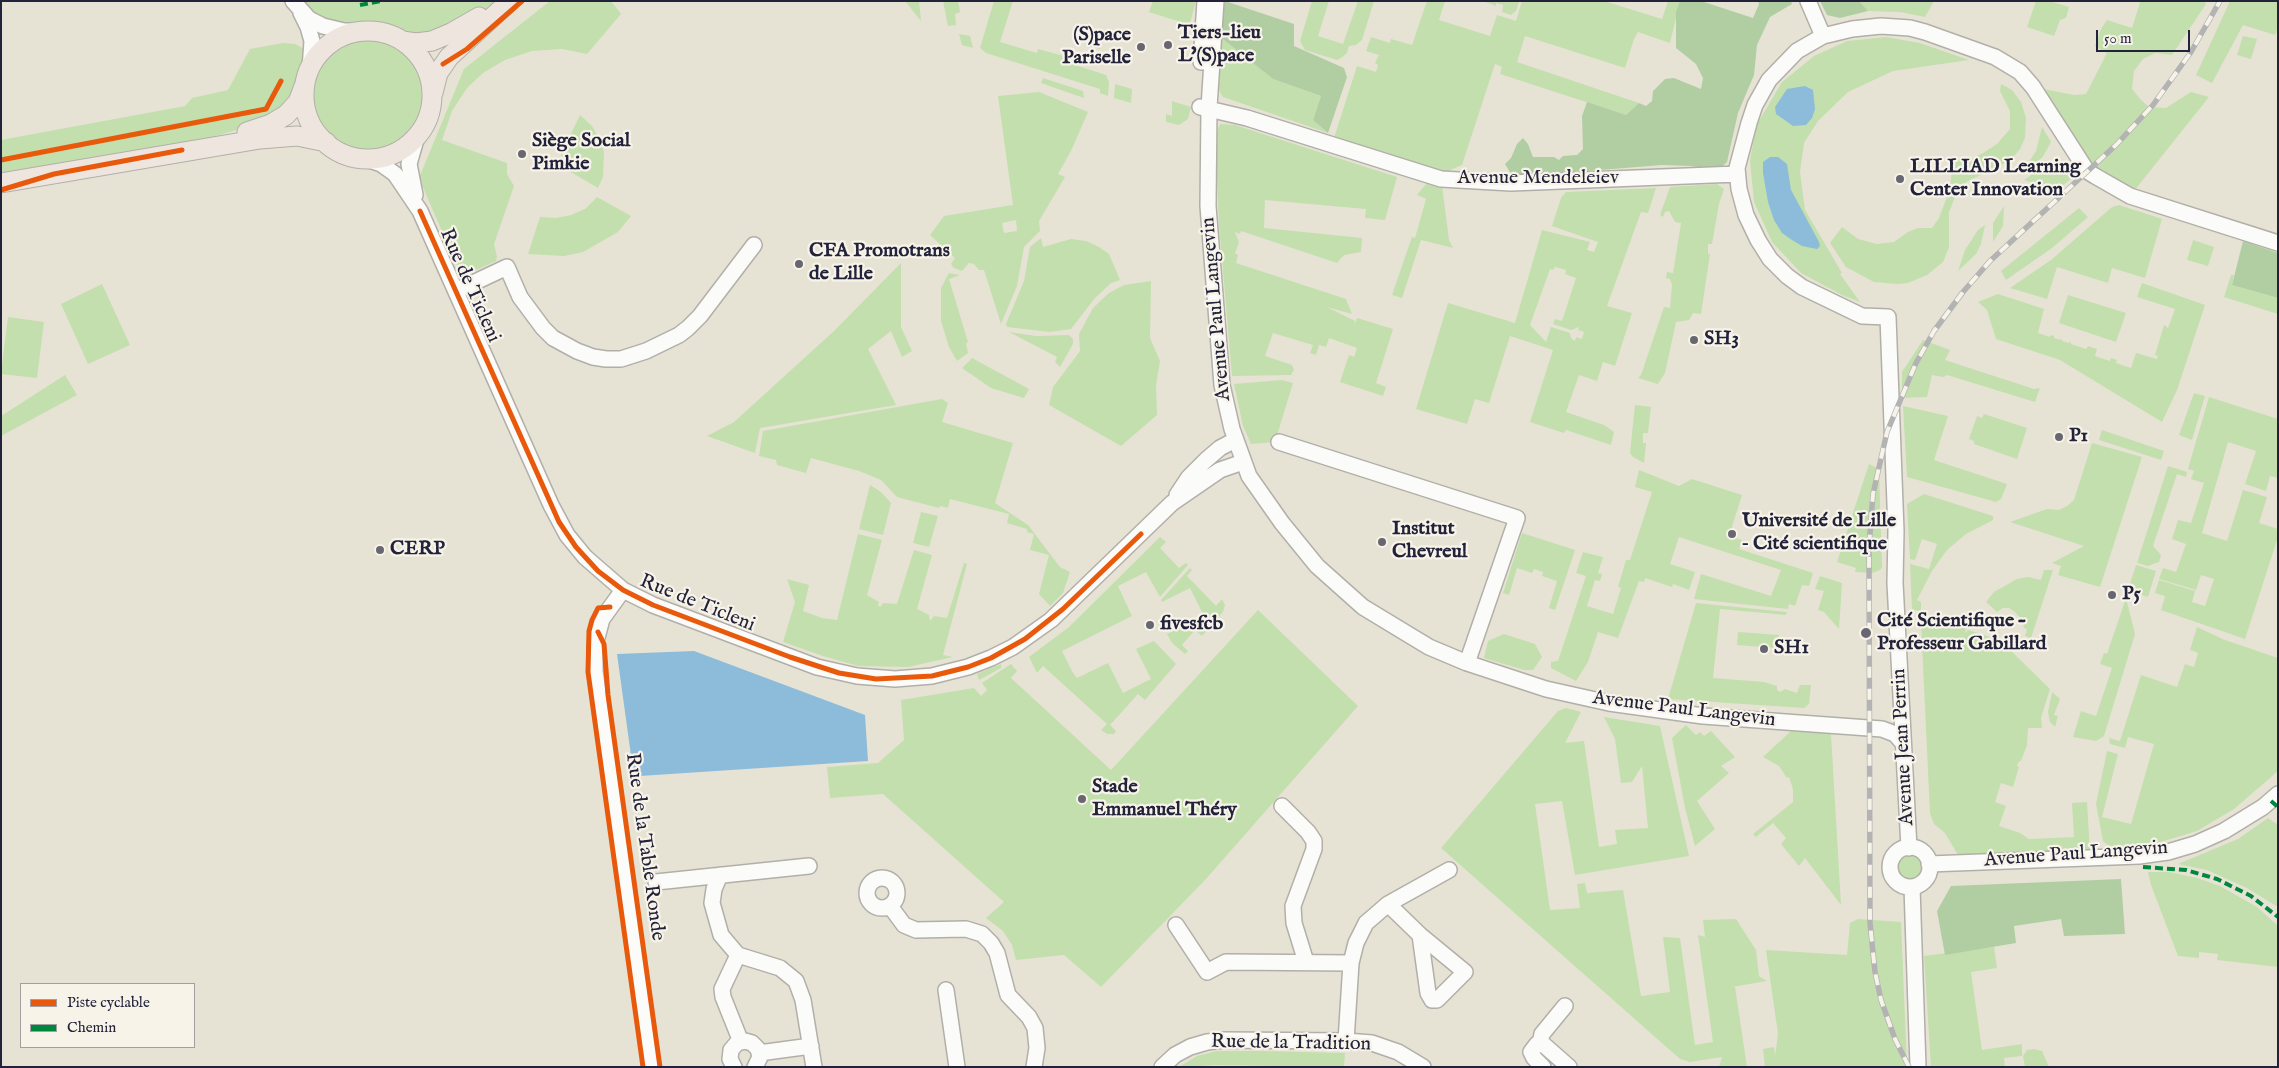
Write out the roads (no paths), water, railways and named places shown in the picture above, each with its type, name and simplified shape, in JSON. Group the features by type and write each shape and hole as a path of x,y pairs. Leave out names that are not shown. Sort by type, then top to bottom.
{"main road":[{"path":"402,41 416,43 439,38 465,26 503,1"},
{"path":"1,183 182,150 288,136 308,137 326,142 343,153 363,158 390,155 402,149 417,136 428,118 436,82 443,64 457,48 510,1"},
{"path":"182,150 251,131 279,120 298,102 308,76 322,51 333,41 360,31 382,32 402,41 418,54 430,78 432,99"},
{"path":"308,76 304,97 307,112 312,125 326,142"},
{"path":"1,190 54,174"}],"street":[{"name":"Avenue Paul Langevin","path":"1205,1 1204,107 1208,206 1218,356 1225,402 1243,462 1260,493 1328,578 1363,607 1429,647 1467,663 1546,690 1601,701 1703,716 1873,728 1892,732 1902,742"},
{"name":"Avenue Paul Langevin","path":"1204,107 1216,1"},
{"path":"1808,1 1823,36"},
{"path":"295,4 310,19 323,26 344,31 360,31"},
{"path":"295,4 312,38 308,76"},
{"path":"1738,174 1739,155 1755,105 1769,80 1797,51 1823,36 1852,29 1881,26 1910,28 2008,63 2020,72 2033,87 2087,170 2130,196 2278,243"},
{"name":"Avenue Mendeleiev","path":"1204,107 1441,179 1495,184 1738,174"},
{"name":"Rue de Ticleni","path":"417,136 409,171 420,211 559,522 585,557 623,590 662,608 817,667 876,679 932,676 964,668 1013,647 1039,630 1172,503 1220,470 1243,462"},
{"name":"Rue de Ticleni","path":"363,158 381,164 395,174 420,211"},
{"name":"Avenue Jean Perrin","path":"1738,174 1739,189 1750,224 1770,259 1787,276 1802,287 1862,316 1888,317 1896,531 1895,583 1909,848"},
{"path":"456,291 507,267 520,297 538,322 553,338 593,357 606,360 621,359 646,351 688,328 700,316 754,245"},
{"name":"Rue de Ticleni","path":"1172,503 1189,477 1206,460 1220,448 1235,440"},
{"path":"1280,442 1517,518 1467,663"},
{"name":"Rue de la Table Ronde","path":"623,590 602,619 595,645 595,671 652,1067"},
{"name":"Avenue Paul Langevin","path":"1929,864 2139,856 2168,852 2195,844 2224,831 2275,800"},
{"path":"1282,806 1308,832 1314,841 1314,849 1293,906 1294,923 1306,962"},
{"name":"Avenue Jean Perrin","path":"1912,887 1897,882 1890,870 1894,855 1902,849 1909,848 1922,852 1929,864"},
{"path":"1918,1067 1912,887 1925,879 1929,864"},
{"path":"656,882 809,866"},
{"path":"1346,1041 1351,963 1356,943 1366,923 1388,904 1449,870"},
{"path":"720,875 712,897 713,912 720,936 738,955 780,968 792,976 802,993 814,1067"},
{"path":"1388,904 1420,935"},
{"path":"890,906 904,925 916,930 966,929 982,934 991,943 997,953 1008,995 1029,1017 1035,1028 1037,1048 1034,1067"},
{"path":"1176,925 1207,972 1226,962 1351,963"},
{"path":"738,955 724,984 722,995 741,1042"},
{"path":"946,990 957,1067"},
{"path":"1540,1044 1542,1034 1565,1006"},
{"name":"Rue de la Tradition","path":"1162,1067 1183,1050 1215,1040 1346,1041 1372,1043 1390,1048 1423,1067"},
{"path":"734,1067 730,1054 733,1046 741,1042 752,1043 757,1060 811,1046"},
{"path":"1543,1067 1531,1052 1534,1046 1540,1044 1548,1048 1569,1067"}],"water":[{"path":"1805,86 1813,90 1815,109 1812,118 1806,125 1793,126 1776,114 1775,107 1787,89"},
{"path":"1770,157 1778,157 1787,164 1791,190 1819,242 1820,246 1817,249 1802,246 1792,240 1782,233 1774,220 1768,202 1763,173 1763,162"},
{"path":"694,651 865,715 868,761 640,776 633,770 617,654"}],"railway":[{"path":"1909,1067 1895,1039 1881,1000 1875,972 1870,923 1869,546 1873,494 1887,432 1916,363 1934,331 1963,292 1990,261 2116,145 2153,105 2191,52 2220,1"}],"place":[{"name":"Tiers-lieu L'(S)pace","path":"1168,45"},
{"name":"(S)pace Pariselle","path":"1141,47"},
{"name":"Siège Social Pimkie","path":"522,154"},
{"name":"LILLIAD Learning Center Innovation","path":"1900,179"},
{"name":"CFA Promotrans de Lille","path":"799,264"},
{"name":"SH3","path":"1694,340"},
{"name":"P1","path":"2059,437"},
{"name":"Université de Lille ‐ Cité scientifique","path":"1732,534"},
{"name":"Institut Chevreul","path":"1382,542"},
{"name":"CERP","path":"380,550"},
{"name":"P5","path":"2112,595"},
{"name":"fivesfcb","path":"1150,625"},
{"name":"Cité Scientifique – Professeur Gabillard","path":"1866,633"},
{"name":"SH1","path":"1764,649"},
{"name":"Stade Emmanuel Théry","path":"1082,799"}]}
